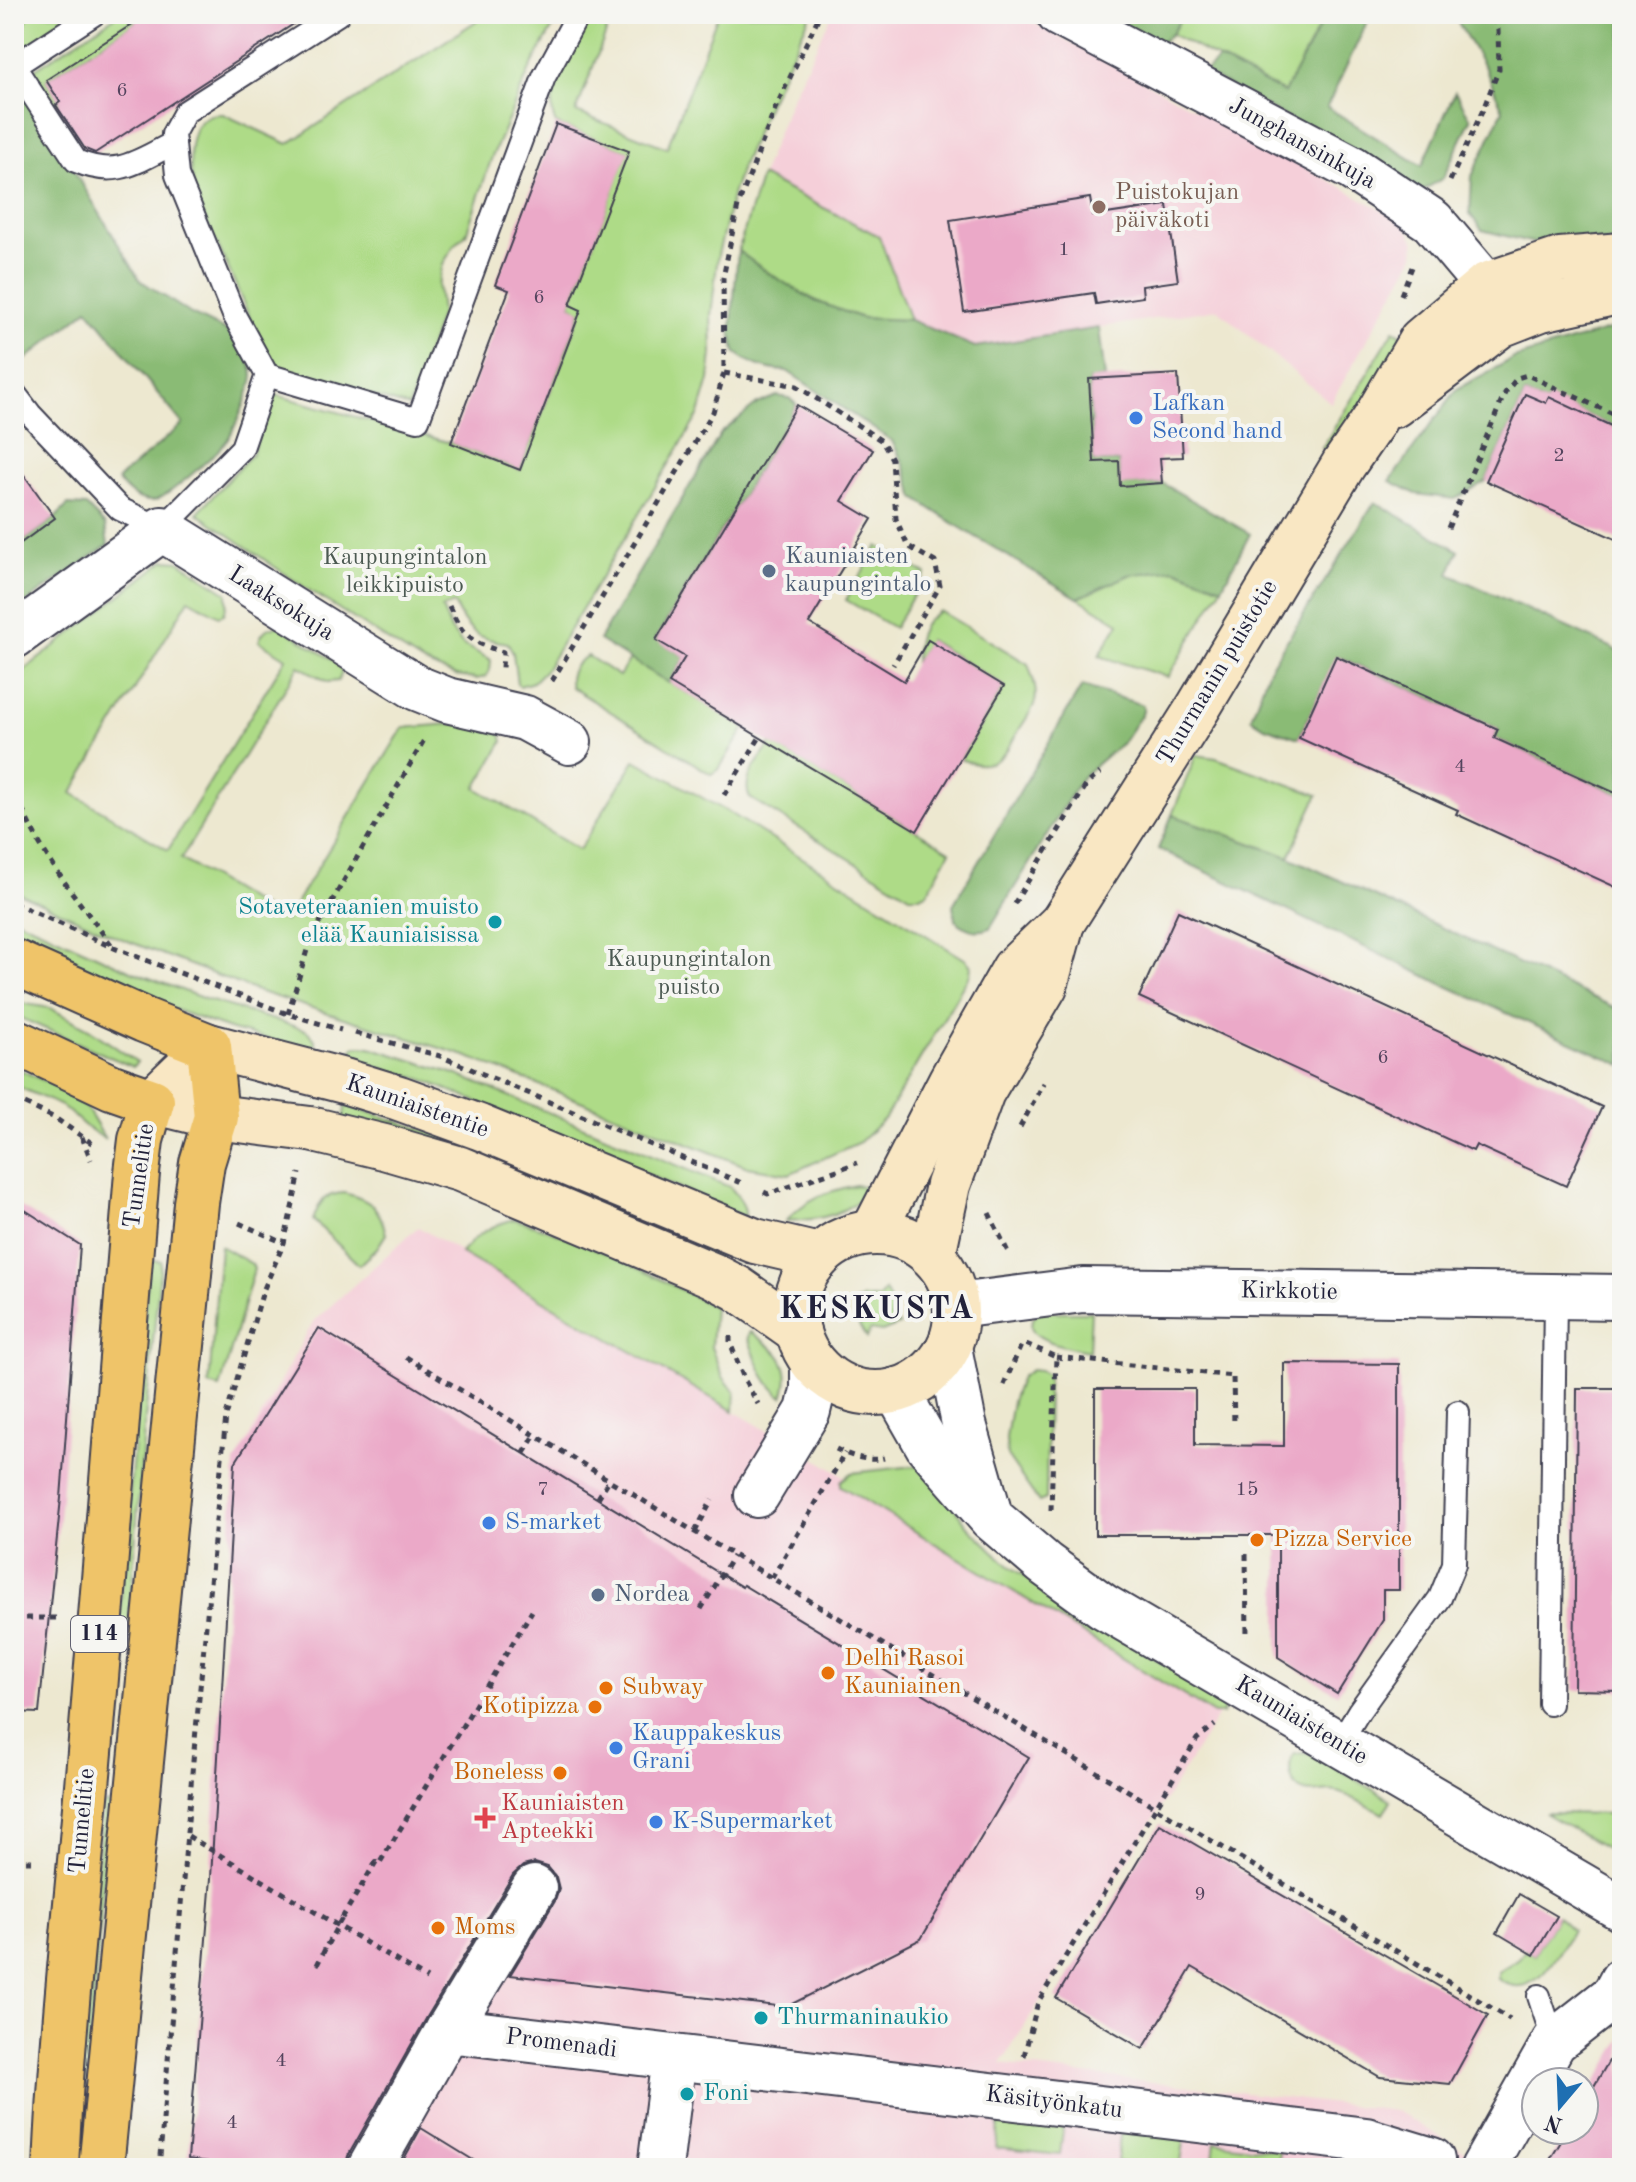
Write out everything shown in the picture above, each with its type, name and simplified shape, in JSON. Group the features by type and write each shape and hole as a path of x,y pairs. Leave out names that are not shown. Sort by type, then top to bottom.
{"main road":[{"path":"1493,305 1560,260 1622,255"},
{"path":"1493,305 1541,309 1622,291"},
{"name":"Thurmanin puistotie","path":"873,1232 951,1080 1014,969 1062,923 1198,708 1421,340 1493,305"},
{"name":"Thurmanin puistotie","path":"933,1255 948,1185 982,1092 1045,986 1062,923"},
{"name":"Kauniaistentie","path":"14,962 209,1046 399,1098 479,1127 755,1241 819,1256"},
{"name":"Kauniaistentie","path":"14,1041 112,1087 152,1101 216,1117 310,1129 460,1169 712,1275 737,1288 806,1348"},
{"name":"Tunnelitie","path":"56,2168 65,2019 141,1140 152,1101 209,1046"},
{"name":"114","path":"101,2168 196,1203 202,1163 216,1117 209,1046"},
{"path":"873,1232 889,1233 920,1245 933,1255 952,1287 952,1326 940,1362 913,1384 880,1392 849,1388 835,1381 806,1348 797,1304 804,1279 819,1256 843,1239 873,1232"}],"street":[{"name":"Junghansinkuja","path":"1059,14 1352,168 1432,221 1493,305"},
{"name":"Laaksokuja","path":"162,529 417,688 487,709 569,742"},
{"path":"14,636 162,529"},
{"name":"Kirkkotie","path":"952,1326 1017,1298 1083,1290 1622,1297"},
{"path":"952,1326 964,1424 991,1518"},
{"path":"757,1495 808,1411 813,1390 806,1348"},
{"name":"Kauniaistentie","path":"896,1390 928,1446 991,1518 1045,1564 1103,1606 1245,1666 1339,1744 1622,1909"},
{"path":"370,2168 534,1888"},
{"path":"1483,2168 1554,2042 1614,1995 1622,1980"},
{"name":"Promenadi","path":"457,2016 674,2057"},
{"path":"668,2167 674,2057"},
{"name":"Käsityönkatu","path":"674,2057 1366,2140 1428,2165"}],"lane":[{"path":"94,14 14,66 76,161 93,168 118,170 174,143"},
{"path":"338,14 185,112 173,134 177,175 234,315 267,375 418,420 544,77 578,14"},
{"path":"14,393 120,509 162,529 242,448 267,375"},
{"path":"1550,1704 1555,1296"},
{"path":"1339,1744 1440,1598 1454,1564 1458,1412"},
{"path":"1539,1996 1554,2042"}],"path":[{"path":"487,709 542,696 713,412 724,373 723,278 738,206 775,109 820,14"},
{"path":"1432,221 1499,69 1498,30 1492,14"},
{"path":"724,373 797,386 882,441 892,459 896,519 908,546 935,562 940,586 893,665"},
{"path":"1448,528 1505,393 1517,378 1527,375 1622,418"},
{"path":"288,1014 310,940 487,709 502,684 503,652 465,636 449,606"},
{"path":"724,795 760,737"},
{"path":"14,787 20,806 47,859 114,948"},
{"path":"14,903 114,948 288,1014 440,1056 768,1194 874,1157 906,1169"},
{"path":"948,1185 982,1199 1012,1260 1017,1298"},
{"path":"159,2168 226,1416 263,1291 284,1243"},
{"path":"999,1396 1022,1342 1056,1357 1233,1376 1234,1426"},
{"path":"406,1357 1493,2009 1554,2042"},
{"path":"1050,1523 1056,1357"},
{"path":"524,1453 535,1435"},
{"path":"772,1578 845,1453"},
{"path":"598,1498 609,1480"},
{"path":"1012,2098 1038,2002 1197,1739 1227,1715 1245,1666 1246,1554"},
{"path":"701,1609 734,1555"},
{"path":"317,1965 376,1862 379,1864 532,1611"},
{"path":"14,1618 66,1618"},
{"path":"188,1836 341,1928 457,2016"},
{"path":"14,1861 42,1861"},
{"path":"341,1928 344,1919"}],"shaded area":[{"name":"Puistokujan päiväkoti","path":"832,14 1017,14 1405,224 1415,242 1414,257 1331,403 1217,309 975,347 910,320 878,236 761,176 791,99"},
{"path":"418,1227 811,1456 1223,1707 1001,2064 1396,2111 1493,2168 251,2168 189,2159 208,1908 235,1463 313,1322"}],"green space":[{"path":"30,14 78,14 14,56 14,43"},
{"path":"119,14 148,14 46,80 60,102 52,108 32,74 35,69"},
{"path":"487,14 560,14 530,69 492,157 466,234 443,264 438,285 441,313 409,407 275,367 198,202 190,156 195,131 210,116 223,114 288,144"},
{"name":"Kaupungintalon leikkipuisto","path":"594,14 613,14 576,112 667,148 718,14 811,14 769,102 733,192 718,255 711,315 709,380 699,414 546,669 533,682 517,684 513,653 508,643 474,632 454,604 442,608 451,630 463,645 491,660 485,677 456,676 422,662 301,585 197,513 252,454 272,394 451,443 520,470 581,311 570,305 628,151 556,124 552,111 563,68"},
{"path":"1091,14 1184,14 1171,34 1155,48"},
{"path":"1184,14 1326,14 1284,93 1171,34"},
{"path":"1326,14 1371,14 1327,107 1422,166 1455,92 1471,119 1443,178 1420,192 1204,72 1219,59 1284,93"},
{"path":"1453,14 1622,14 1622,241 1546,246 1482,230 1470,214 1472,176 1503,110 1485,68"},
{"path":"14,78 140,280 191,314 237,336 251,366 253,376 250,389 228,439 192,474 153,501 137,497 117,480 183,424 88,309 20,364 14,356"},
{"path":"761,176 879,236 910,320 866,318 843,312 781,281 738,251"},
{"path":"738,251 815,301 862,318 910,320 975,347 1099,328 1105,378 1089,380 1094,462 1119,461 1121,485 1162,483 1250,534 1222,587 1175,569 1129,575 1078,598 915,498 892,441 787,371 759,366 735,352 731,331"},
{"path":"1622,326 1622,431 1549,398 1546,403 1525,394 1486,481 1455,499 1416,494 1390,481 1457,389 1514,358"},
{"path":"1394,330 1407,337 1334,456 1322,448"},
{"path":"777,396 789,398 797,405 656,639 685,657 669,683 599,640 721,433 757,404"},
{"path":"1375,502 1459,551 1449,574 1611,647 1622,655 1622,796 1494,738 1498,729 1337,656 1299,738 1265,727 1251,718 1269,669"},
{"path":"68,505 86,506 105,525 108,545 14,611 14,548"},
{"path":"878,546 926,574 894,628 846,600"},
{"name":"Kaupungintalon puisto","path":"165,560 179,561 227,593 224,614 219,616 189,599 72,793 168,850 286,658 259,641 266,630 279,626 338,663 341,670 338,681 328,682 299,666 181,859 285,921 403,728 461,723 501,733 503,742 476,788 579,850 635,760 735,816 971,966 970,974 885,1118 860,1142 789,1174 748,1167 466,1056 257,991 115,936 14,891 14,678"},
{"path":"1175,569 1222,587 1168,677 1099,656 1119,623 1078,598 1129,575"},
{"path":"940,611 1028,664 1031,673 1036,693 1034,705 1008,748 989,763 960,759 1004,686 929,640 915,663 916,647 923,626"},
{"path":"588,656 619,676 630,659 745,728 719,769 711,774 571,687 570,677 574,668"},
{"path":"1082,686 1143,705 1143,712 1123,742 1082,777 990,928 980,931 967,928 955,920 953,905"},
{"path":"771,743 950,851 927,893 910,896 750,798 750,776"},
{"path":"1196,755 1216,758 1318,795 1289,857 1172,815"},
{"path":"1172,815 1289,857 1622,1011 1622,1065 1438,982 1158,849"},
{"path":"14,918 131,971 205,999 306,1030 316,1042 314,1051 232,1030 170,1008 14,936"},
{"path":"14,1002 50,1008 89,1029 137,1062 133,1067 14,1015"},
{"path":"354,1047 455,1074 730,1187 743,1205 745,1217 419,1078 348,1059"},
{"path":"14,1067 60,1088 87,1109 105,1139 62,1106 14,1085"},
{"path":"346,1105 425,1130 721,1251 716,1265 343,1119"},
{"path":"856,1185 873,1188 853,1204 833,1214 786,1221 818,1197"},
{"path":"344,1193 373,1206 381,1217 386,1234 377,1248 359,1265 313,1220 324,1200"},
{"path":"514,1219 590,1246 714,1307 711,1347 723,1377 735,1392 734,1411 461,1253 484,1232"},
{"path":"220,1246 252,1264 254,1269 220,1388 209,1385"},
{"path":"149,1260 161,1261 123,1697 113,1697"},
{"path":"885,1291 892,1304 891,1318 899,1325 882,1332 870,1330 867,1338 859,1326 860,1310 851,1305 863,1298 879,1298"},
{"path":"1039,1312 1091,1312 1089,1351 1058,1344 1037,1335 1032,1329 1032,1321"},
{"path":"751,1332 776,1352 785,1367 787,1375 783,1397 770,1385 761,1370 748,1338"},
{"path":"1031,1370 1048,1376 1046,1499 1039,1502 1007,1456 1006,1438 1012,1401 1021,1377"},
{"path":"923,1465 967,1525 1008,1565 1055,1598 1228,1703 1222,1714 1214,1714 841,1486 841,1481 851,1473"},
{"path":"1294,1754 1314,1755 1391,1800 1383,1814 1337,1792 1309,1793 1300,1790 1291,1776 1291,1764"},
{"path":"108,1803 112,1807 85,2108 74,2108 103,1805"},
{"path":"1544,1813 1622,1814 1622,1857"},
{"path":"1557,1916 1572,1930 1543,1973 1523,1986 1498,1979 1498,1972 1519,1958 1525,1950 1534,1955"},
{"path":"1001,2111 1064,2120 1060,2155 996,2148"},
{"path":"1121,2127 1185,2135 1180,2168 1117,2162"},
{"path":"1215,2142 1279,2151 1277,2168 1212,2168"}],"building":[{"path":"148,14 309,14 95,153 85,149 56,105 60,102 46,80"},
{"path":"556,124 629,151 570,305 581,310 520,470 451,443 509,290 495,285"},
{"path":"1090,198 1093,216 1167,205 1178,281 1142,286 1143,297 1096,304 1094,293 964,312 950,220"},
{"name":"Lafkan Second hand","path":"1178,374 1183,457 1160,458 1162,483 1120,486 1119,461 1094,462 1089,379"},
{"path":"1525,394 1546,403 1549,397 1622,431 1622,542 1486,481"},
{"name":"Kauniaisten kaupungintalo","path":"797,405 873,450 842,501 872,519 809,623 904,681 928,640 1004,686 917,831 669,683 685,657 656,640"},
{"path":"14,461 55,518 14,548"},
{"path":"1336,656 1498,729 1494,738 1622,796 1622,890 1456,814 1458,810 1299,738"},
{"path":"1178,911 1602,1107 1566,1186 1476,1145 1473,1151 1139,997"},
{"path":"14,1203 80,1245 61,1498 39,1713 14,1712"},
{"name":"Kauppakeskus Grani","path":"319,1328 742,1587 1029,1757 921,1939 786,2007 510,1975 555,1901 559,1889 556,1877 548,1867 535,1863 523,1866 513,1875 427,2017 348,2156 345,2168 250,2168 188,2159 211,1878 235,1463"},
{"path":"1284,1363 1399,1364 1399,1590 1383,1590 1383,1620 1337,1694 1278,1657 1278,1535 1095,1535 1095,1389 1195,1389 1195,1445 1284,1446"},
{"path":"1577,1388 1622,1388 1622,1691 1574,1690"},
{"path":"1160,1824 1488,2015 1450,2084 1380,2077 1192,1967 1143,2049 1056,1998"},
{"path":"1519,1894 1557,1916 1534,1955 1497,1933"},
{"path":"1622,2039 1622,2168 1545,2168 1558,2146 1600,2146 1600,2076"},
{"path":"421,2128 486,2168 399,2168"}],"place":[{"name":"Puistokujan päiväkoti","path":"1099,207"},
{"name":"Lafkan Second hand","path":"1136,418"},
{"name":"Kauniaisten kaupungintalo","path":"769,571"},
{"name":"Sotaveteraanien muisto elää Kauniaisissa","path":"495,922"},
{"name":"S-market","path":"489,1523"},
{"name":"Pizza Service","path":"1257,1540"},
{"name":"Nordea","path":"598,1595"},
{"name":"Delhi Rasoi Kauniainen","path":"828,1673"},
{"name":"Subway","path":"606,1688"},
{"name":"Kotipizza","path":"595,1707"},
{"name":"Kauppakeskus Grani","path":"616,1748"},
{"name":"Boneless","path":"560,1773"},
{"name":"Kauniaisten Apteekki","path":"485,1818"},
{"name":"K-Supermarket","path":"656,1822"},
{"name":"Moms","path":"438,1928"},
{"name":"Thurmaninaukio","path":"761,2018"},
{"name":"Foni","path":"687,2094"}],"district":[{"name":"KESKUSTA","path":"877,1310"}]}
